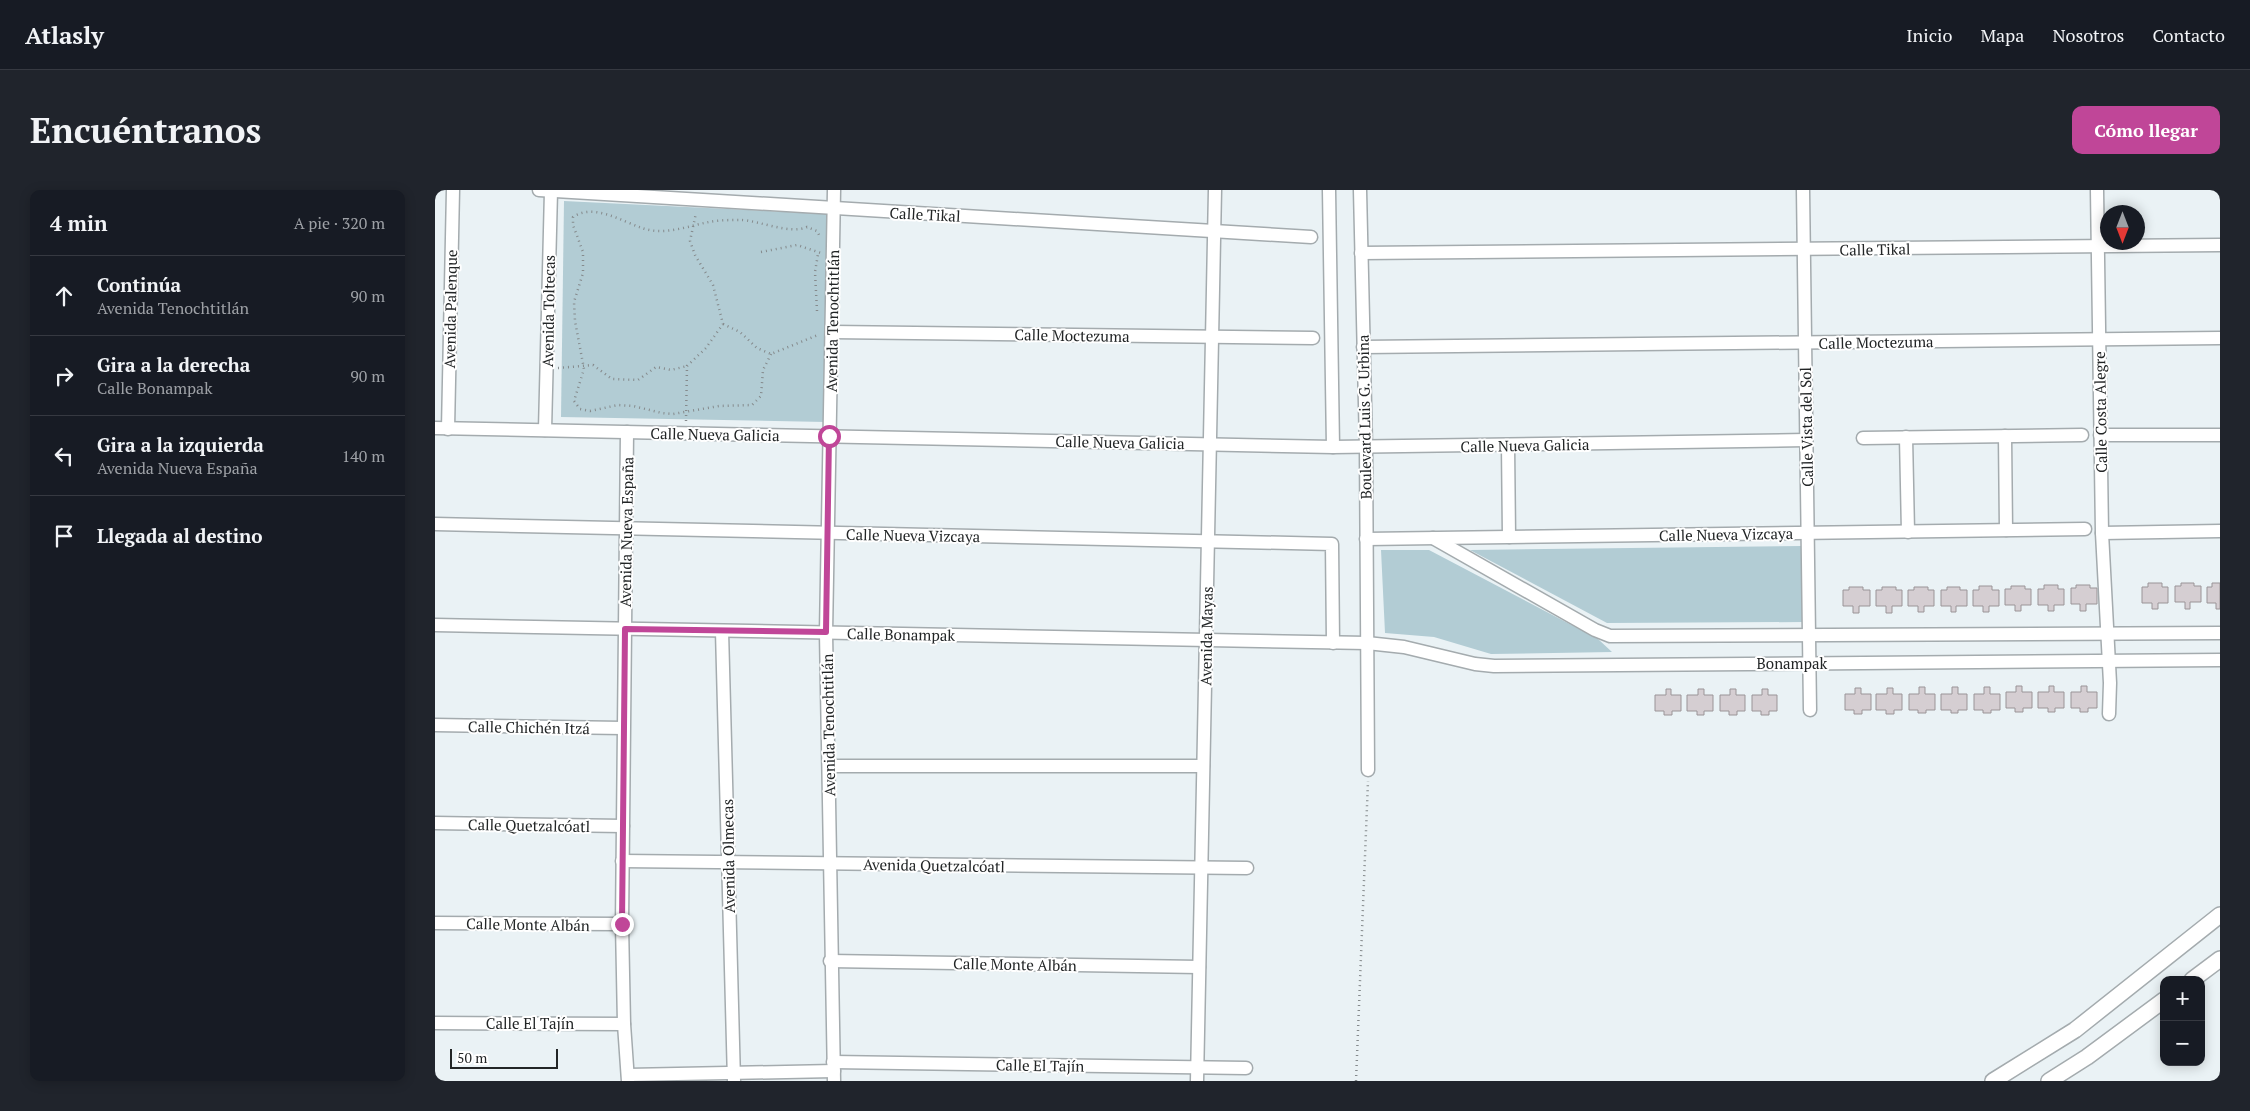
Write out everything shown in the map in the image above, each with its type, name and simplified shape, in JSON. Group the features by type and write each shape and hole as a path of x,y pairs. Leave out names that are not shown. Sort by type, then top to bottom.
{"street":[{"name":"Avenida Palenque","path":"448,429 453,190"},
{"name":"Calle Tikal","path":"545,190 1311,237"},
{"name":"Avenida Toltecas","path":"545,190 547,369 545,430"},
{"name":"Avenida Tenochtitlán","path":"834,190 826,632 830,961 834,1071"},
{"name":"Avenida Mayas","path":"1197,1081 1215,190"},
{"name":"Boulevard Luis G. Urbina","path":"1329,190 1333,447"},
{"name":"Boulevard Luis G. Urbina","path":"1360,190 1366,447 1368,770"},
{"name":"Calle Vista del Sol","path":"1803,190 1810,710"},
{"name":"Calle Costa Alegre","path":"2097,190 2101,533 2109,661 2109,714"},
{"name":"Calle Tikal","path":"1361,253 2220,245"},
{"name":"Calle Moctezuma","path":"832,332 1313,338"},
{"name":"Calle Moctezuma","path":"1363,348 2220,338"},
{"name":"Calle Nueva Galicia","path":"435,428 1333,447 1806,440"},
{"name":"Avenida Nueva España","path":"627,432 622,924 624,1024 628,1078"},
{"path":"1863,438 2082,434"},
{"path":"2100,435 2220,435"},
{"path":"2005,436 2006,530"},
{"path":"1906,437 1908,532"},
{"path":"1508,445 1509,537"},
{"name":"Calle Nueva Vizcaya","path":"435,524 1332,544 1333,643"},
{"name":"Calle Nueva Vizcaya","path":"1367,539 2085,529"},
{"path":"2101,533 2220,531"},
{"name":"Bonampak","path":"1433,538 1595,630 1610,636 2220,633"},
{"name":"Calle Bonampak","path":"435,625 1367,644"},
{"name":"Avenida Olmecas","path":"722,631 734,1077"},
{"name":"Bonampak","path":"1367,644 1404,647 1475,664 1494,666 2220,660"},
{"name":"Calle Chichén Itzá","path":"435,725 623,728"},
{"path":"829,766 1203,766"},
{"name":"Calle Quetzalcóatl","path":"435,823 623,826"},
{"name":"Avenida Quetzalcóatl","path":"622,861 1247,868"},
{"path":"1993,1081 2075,1030 2220,915"},
{"name":"Calle Monte Albán","path":"435,923 622,924"},
{"path":"2197,976 2220,959"},
{"name":"Calle Monte Albán","path":"830,961 1199,967"},
{"path":"2049,1081 2087,1057 2160,1003"},
{"name":"Calle El Tajín","path":"435,1023 624,1024"},
{"name":"Calle El Tajín","path":"628,1078 734,1077 834,1071 1246,1068"}],"path":[{"path":"547,369 593,365 612,379 637,380 656,367 671,370 687,366 706,348 723,324 713,284 695,255 690,241 695,225 698,199"},
{"path":"771,354 763,370 761,396 752,405 719,406 687,412 662,413 633,406 618,406 590,411 581,409 574,401 582,379 583,365 575,321 574,302 583,273 583,252 573,225 573,216 580,212 592,212 644,229 667,231 711,221 743,220 790,228 802,229 807,227 817,231 822,241"},
{"path":"761,252 797,245 819,252 833,264"},
{"path":"818,315 815,272 821,246"},
{"path":"723,324 740,332 757,348 771,354 832,332"},
{"path":"686,433 687,366"},
{"path":"1356,1081 1368,770"}],"shaded area":[{"path":"564,201 830,214 826,422 561,417"},
{"path":"1802,546 1803,622 1607,623 1470,550"},
{"path":"1381,550 1429,550 1598,639 1612,652 1491,654 1434,637 1385,633"}],"building":[{"path":"2148,583 2162,583 2162,587 2168,587 2168,603 2158,603 2158,609 2152,609 2152,603 2142,603 2142,587 2148,587"},
{"path":"2181,583 2194,583 2194,586 2201,586 2201,602 2190,602 2190,609 2185,609 2185,602 2175,602 2175,586 2181,586"},
{"path":"2212,583 2220,583 2220,609 2216,609 2216,603 2207,603 2207,587 2212,587"},
{"path":"2044,585 2058,585 2058,589 2064,589 2064,605 2054,605 2054,611 2048,611 2048,605 2038,605 2038,589 2044,589"},
{"path":"2076,585 2090,585 2090,588 2097,588 2097,604 2086,604 2086,611 2080,611 2080,604 2071,604 2071,588 2076,588"},
{"path":"1979,586 1992,586 1992,590 1999,590 1999,606 1989,606 1989,612 1983,612 1983,606 1973,606 1973,590 1979,590"},
{"path":"2011,586 2025,586 2025,589 2031,589 2031,605 2021,605 2021,611 2015,611 2015,605 2005,605 2005,589 2011,589"},
{"path":"1849,587 1863,587 1863,590 1870,590 1870,606 1859,606 1859,613 1853,613 1853,606 1843,606 1843,590 1849,590"},
{"path":"1882,587 1896,587 1896,590 1902,590 1902,606 1892,606 1892,613 1886,613 1886,606 1876,606 1876,590 1882,590"},
{"path":"1914,587 1928,587 1928,590 1934,590 1934,606 1924,606 1924,612 1918,612 1918,606 1908,606 1908,590 1914,590"},
{"path":"1947,587 1960,587 1960,590 1967,590 1967,606 1956,606 1956,612 1951,612 1951,606 1941,606 1941,590 1947,590"},
{"path":"2016,686 2022,686 2022,692 2032,692 2032,708 2023,708 2023,712 2015,712 2015,708 2006,708 2006,692 2016,692"},
{"path":"2049,686 2054,686 2054,692 2064,692 2064,708 2055,708 2055,712 2048,712 2048,708 2038,708 2038,692 2049,692"},
{"path":"2081,686 2087,686 2087,692 2097,692 2097,708 2088,708 2088,712 2080,712 2080,708 2071,708 2071,692 2081,692"},
{"path":"1919,687 1925,687 1925,694 1935,694 1935,710 1926,710 1926,713 1918,713 1918,710 1909,710 1909,694 1919,694"},
{"path":"1952,687 1958,687 1958,694 1967,694 1967,710 1958,710 1958,713 1951,713 1951,710 1941,710 1941,694 1952,694"},
{"path":"1984,687 1990,687 1990,694 2000,694 2000,710 1991,710 1991,713 1983,713 1983,710 1974,710 1974,694 1984,694"},
{"path":"1855,688 1861,688 1861,694 1871,694 1871,710 1862,710 1862,714 1854,714 1854,710 1845,710 1845,694 1855,694"},
{"path":"1887,688 1893,688 1893,694 1902,694 1902,710 1894,710 1894,714 1886,714 1886,710 1876,710 1876,694 1887,694"},
{"path":"1666,689 1671,689 1671,695 1681,695 1681,711 1672,711 1672,715 1664,715 1664,711 1655,711 1655,695 1666,695"},
{"path":"1698,689 1704,689 1704,695 1713,695 1713,711 1704,711 1704,715 1697,715 1697,711 1687,711 1687,695 1698,695"},
{"path":"1730,689 1736,689 1736,695 1745,695 1745,711 1737,711 1737,715 1729,715 1729,711 1720,711 1720,695 1730,695"},
{"path":"1762,689 1768,689 1768,695 1777,695 1777,711 1769,711 1769,715 1761,715 1761,711 1752,711 1752,695 1762,695"}],"route":[{"path":"622,924 625,629 826,632 829,436"}]}
